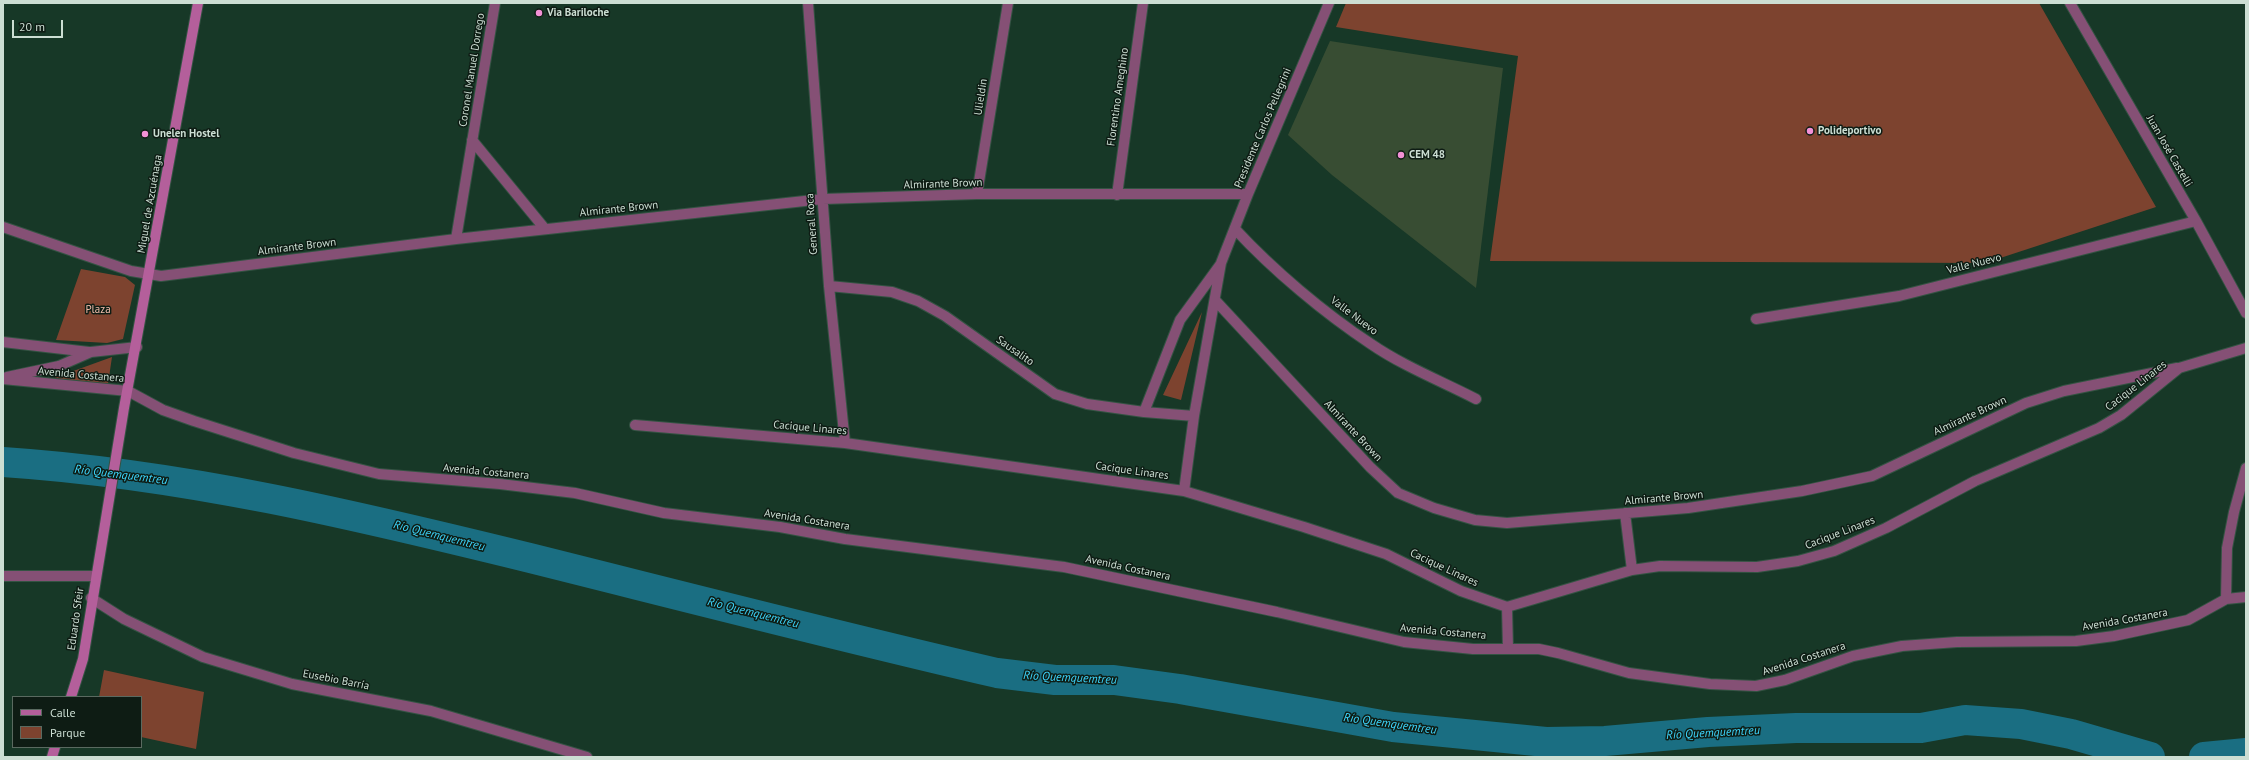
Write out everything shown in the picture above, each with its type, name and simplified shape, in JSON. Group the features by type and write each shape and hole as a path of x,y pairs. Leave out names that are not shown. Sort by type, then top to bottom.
{"street":[{"name":"Miguel de Azcuénaga","path":"124,408 150,273 198,3"},
{"name":"Coronel Manuel Dorrego","path":"456,239 495,3"},
{"name":"General Roca","path":"808,3 829,286 845,443"},
{"name":"Ulieldin","path":"977,194 1008,3"},
{"name":"Florentino Ameghino","path":"1117,195 1143,3"},
{"name":"Presidente Carlos Pellegrini","path":"1184,491 1194,416 1222,264 1248,194 1329,3"},
{"name":"Juan José Castelli","path":"2070,3 2196,221 2246,313"},
{"name":"Coronel Manuel Dorrego","path":"472,140 545,229"},
{"name":"Almirante Brown","path":"3,227 131,271 161,276 456,239 823,199 977,194 1248,194"},
{"name":"Valle Nuevo","path":"1756,319 1899,296 2196,221"},
{"name":"Valle Nuevo","path":"1235,228 1258,254 1340,322 1372,345 1476,399"},
{"name":"Presidente Carlos Pellegrini","path":"1144,412 1180,320 1222,264"},
{"name":"Sausalito","path":"829,286 892,292 918,301 945,316 1055,394 1087,404 1144,412 1194,416"},
{"name":"Almirante Brown","path":"1215,300 1370,467 1398,493 1434,508 1475,520 1507,523 1738,502 1872,476 2026,403 2064,391 2179,368"},
{"path":"3,342 91,352 136,347"},
{"name":"Cacique Linares","path":"635,424 845,443 1184,491 1304,526 1386,554 1461,591 1507,607 1632,570 1660,566 1756,567 1798,561 1834,551 1886,528 1975,482 2099,428 2121,415 2179,368 2246,348"},
{"path":"3,378 58,366 91,352"},
{"name":"Avenida Costanera","path":"3,378 128,391 163,410 194,421 294,453 379,474 500,484 575,493 664,513 780,527 845,539 1064,567 1277,612 1404,642 1473,649 1538,649 1558,653 1629,673 1710,684 1756,686 1785,680 1852,656 1902,646 1957,642 2076,641 2114,636 2188,620 2226,599 2246,597"},
{"name":"Eduardo Sfeir","path":"71,696 83,659 91,598 102,543 124,408"},
{"path":"2226,599 2227,548 2234,512 2246,468"},
{"path":"1625,513 1632,570"},
{"path":"3,576 95,576"},
{"name":"Eusebio Barría","path":"91,598 124,620 203,657 292,684 431,711 559,754 587,757"},
{"path":"1507,607 1508,649"}],"green space":[{"name":"Polideportivo","path":"1346,3 2039,3 2156,207 1985,263 1490,261 1518,56 1336,27"},
{"name":"Plaza","path":"81,269 125,277 135,285 123,339 107,343 56,340"},
{"path":"1202,312 1181,400 1163,395"},
{"path":"112,357 108,384 54,378"},
{"path":"104,670 204,692 196,749 142,737 142,696 99,696"}],"building":[{"name":"CEM 48","path":"1330,41 1503,68 1476,288 1332,175 1288,135"}],"waterway":[{"name":"Río Quemquemtreu","path":"3,462 137,476 269,498 465,542 997,673 1055,680 1114,680 1180,689 1393,727 1546,742 1605,741 1708,732 1796,728 1921,728 1965,720 2021,724 2071,734 2150,757"},
{"name":"Río Quemquemtreu","path":"2204,757 2246,753"}],"place":[{"name":"Via Bariloche","path":"539,13"},
{"name":"Polideportivo","path":"1810,131"},
{"name":"Unelen Hostel","path":"145,134"},
{"name":"CEM 48","path":"1401,155"}]}
